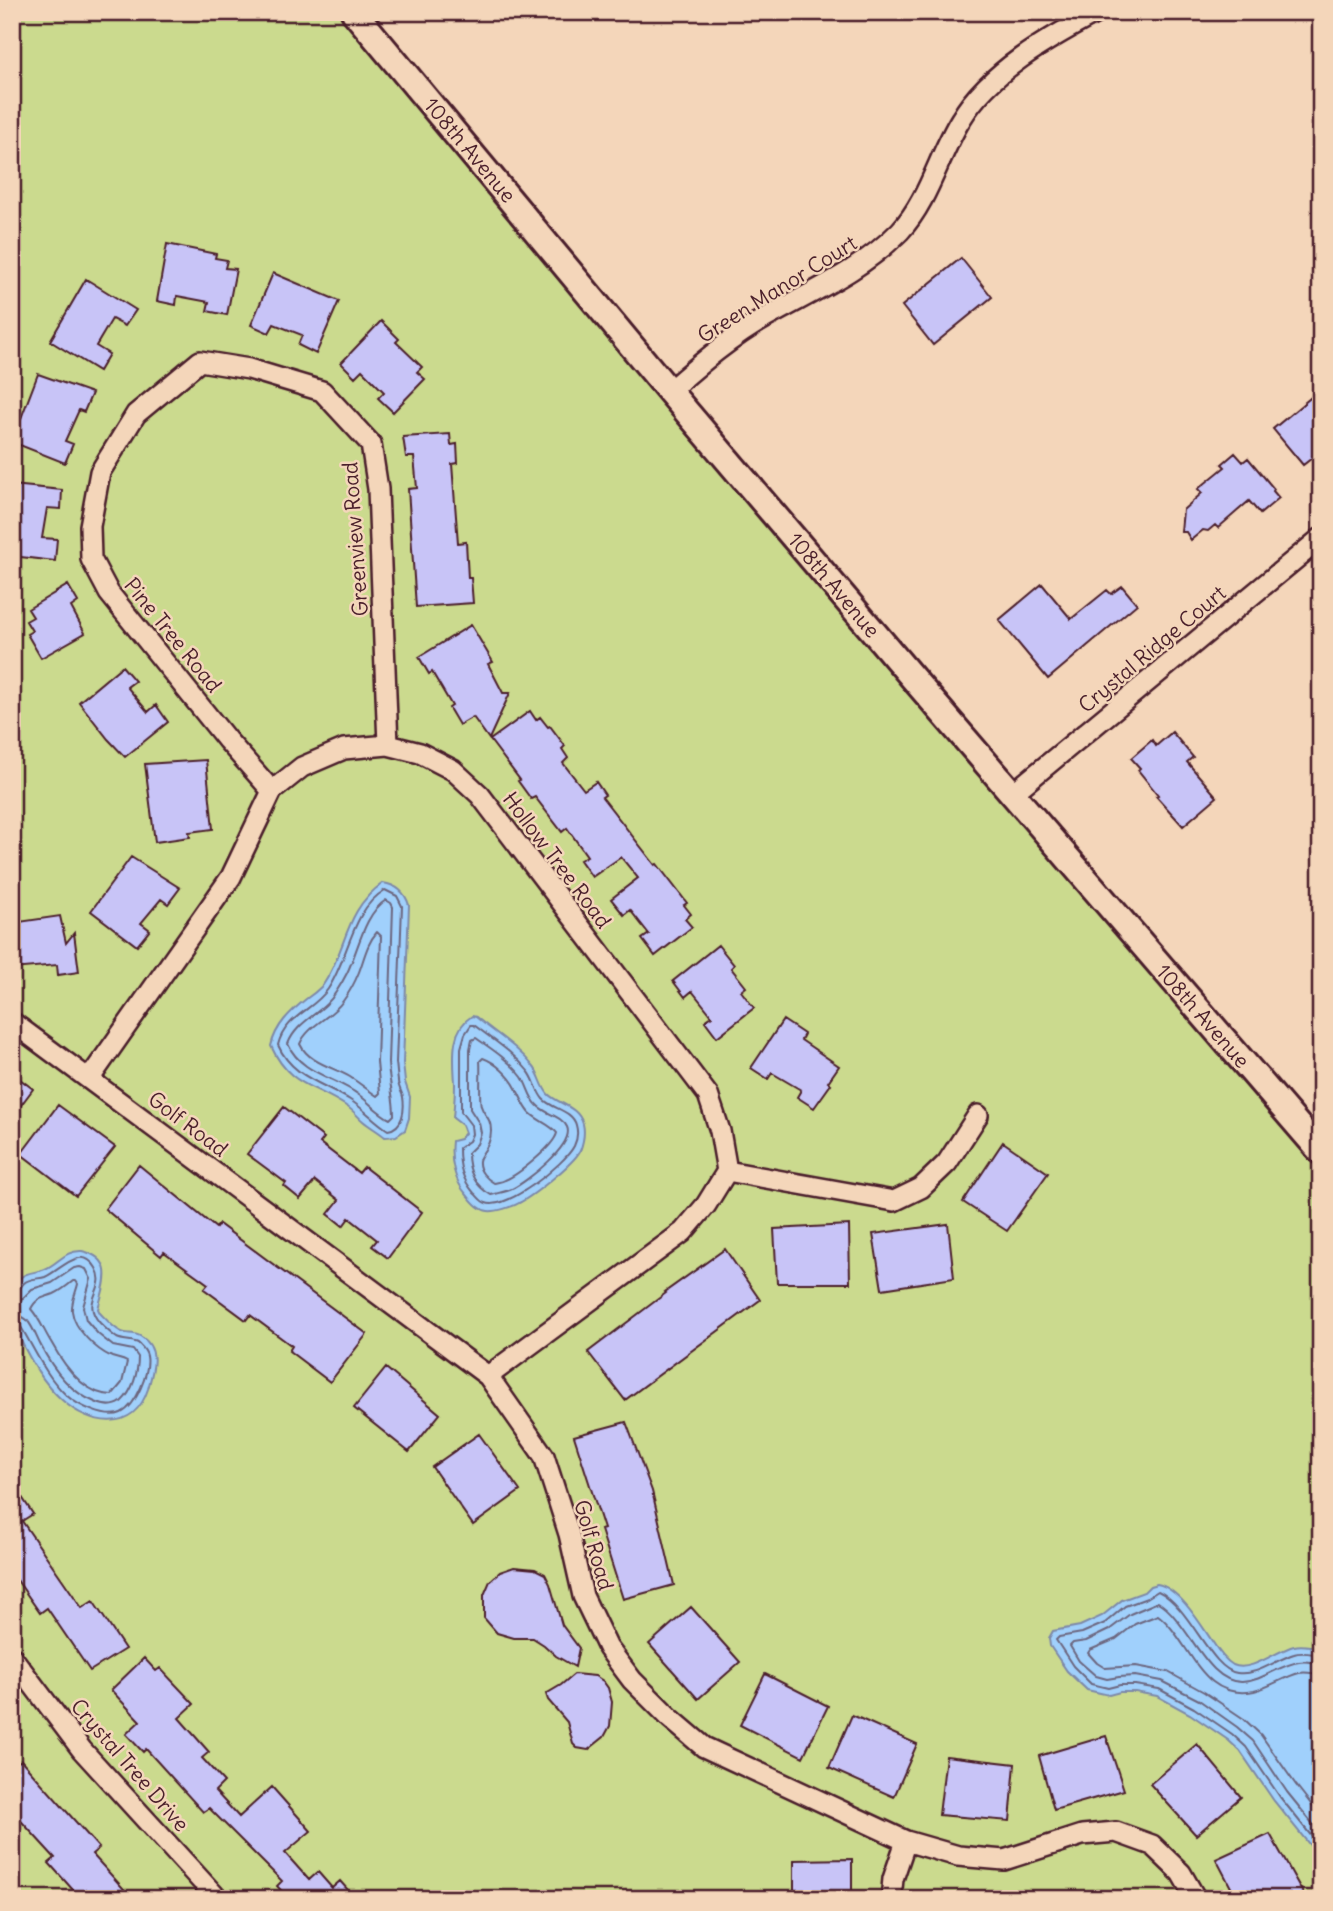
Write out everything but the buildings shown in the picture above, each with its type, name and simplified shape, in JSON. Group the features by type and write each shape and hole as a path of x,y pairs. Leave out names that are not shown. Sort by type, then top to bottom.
{"street":[{"name":"108th Avenue","path":"354,12 669,391 1321,1152"},
{"name":"Green Manor Court","path":"669,391 722,346 765,318 844,276 876,253 902,229 919,204 961,118 983,90 1012,65 1044,43 1098,12"},
{"name":"Greenview Road","path":"200,361 249,369 322,391 372,444 378,489 388,745"},
{"name":"Pine Tree Road","path":"200,361 136,414 100,472 90,526 91,559 109,593 227,740 272,791"},
{"name":"Crystal Ridge Court","path":"1012,794 1321,538"},
{"name":"Hollow Tree Road","path":"90,1078 231,877 272,791 302,767 344,749 388,745 420,753 453,770 480,795 708,1095 720,1132 727,1171"},
{"name":"Golf Road","path":"12,1022 488,1376 544,1456 569,1534 583,1596 608,1648 632,1680 704,1747 906,1841 958,1856 1004,1860 1083,1835 1116,1832 1152,1844 1181,1873 1196,1899"},
{"path":"488,1376 683,1232 706,1205 727,1171 894,1201 921,1188 947,1163 978,1115"},
{"name":"Crystal Tree Drive","path":"12,1657 82,1750 218,1899"},
{"path":"891,1899 893,1879 906,1841"}],"green space":[{"path":"12,12 340,12 1321,1152 1321,1899 12,1899"}],"water":[{"path":"383,883 400,890 409,905 403,1063 410,1097 409,1118 405,1130 396,1136 385,1137 348,1108 294,1077 286,1070 271,1046 284,1020 323,985 353,918 370,894"},
{"path":"472,1016 527,1059 548,1094 577,1113 584,1127 580,1151 569,1164 525,1199 495,1211 488,1211 476,1205 459,1183 452,1163 452,1141 460,1139 465,1133 462,1125 453,1118 454,1047 460,1029"},
{"path":"82,1251 100,1260 104,1267 105,1282 98,1309 100,1313 117,1329 147,1341 153,1353 148,1389 133,1413 122,1419 98,1420 73,1409 62,1400 38,1371 14,1325 13,1292 18,1280 26,1274 50,1266 62,1257"},
{"path":"1157,1584 1181,1599 1221,1654 1233,1665 1240,1667 1256,1664 1294,1646 1321,1648 1321,1859 1274,1801 1240,1751 1228,1740 1157,1696 1135,1692 1109,1695 1087,1690 1067,1671 1050,1646 1049,1638 1053,1631 1080,1626 1102,1616 1122,1600"}]}
